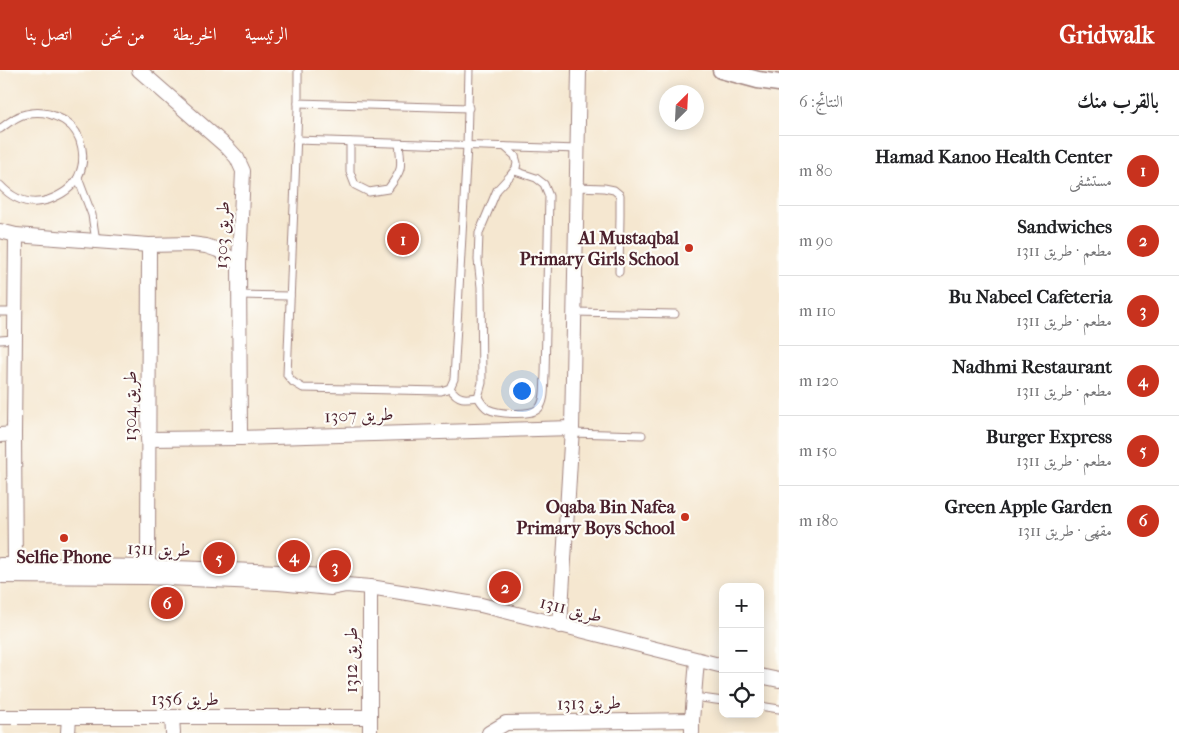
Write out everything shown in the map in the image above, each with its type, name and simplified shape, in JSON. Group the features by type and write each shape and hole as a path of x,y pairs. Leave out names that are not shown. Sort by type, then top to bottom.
{"street":[{"path":"721,70 758,80 779,83"},
{"path":"560,626 572,430 580,71"},
{"name":"طريق 1303","path":"146,72 228,148 237,158 243,171 239,264 240,438"},
{"path":"0,231 16,235 149,245 190,244 206,246 218,250 239,264"},
{"path":"15,570 7,434 15,339 16,235"},
{"name":"طريق 1304","path":"148,567 149,245"},
{"name":"طريق 1307","path":"148,439 572,430"},
{"name":"طريق 1311","path":"0,565 15,570 279,583 331,588 346,585 370,587 481,605 719,665"},
{"name":"طريق 1311","path":"0,576 15,570 148,567 286,572 329,577 346,585"},
{"name":"طريق 1312","path":"370,587 370,733"},
{"path":"692,726 696,660"},
{"path":"764,677 779,680"},
{"name":"طريق 1356","path":"0,716 172,718 370,717"},
{"path":"68,733 70,717"},
{"path":"172,718 172,733"},
{"name":"طريق 1313","path":"489,733 506,723 692,726"}],"lane":[{"path":"298,70 287,375 293,382 303,388 441,391 450,388 454,379 470,70"},
{"path":"298,103 469,108"},
{"path":"0,129 11,120 25,114 39,112 68,122 77,134 82,148 83,164 78,178 68,189 56,197 41,202 26,202 12,196 0,185"},
{"path":"296,140 578,149"},
{"path":"350,142 350,172 355,185 369,192 388,189 397,176 402,166 399,144"},
{"path":"505,147 515,156 517,163 515,171 496,190 479,232 478,260 481,287 482,383 478,397 488,409 499,413 530,413 537,410 542,403 549,196 544,184 536,178 515,171"},
{"path":"78,178 92,215 96,241"},
{"path":"577,187 604,188 614,190 620,195 618,272"},
{"path":"240,294 290,296"},
{"path":"0,312 15,312"},
{"path":"574,312 675,314"},
{"path":"0,340 15,339"},
{"path":"450,388 454,395 460,398 478,397"},
{"path":"572,430 642,435"},
{"path":"694,697 719,700"},
{"path":"764,707 779,709"}],"place":[{"name":"Hamad Kanoo Health Center","path":"403,239"},
{"name":"Al Mustaqbal Primary Girls School","path":"689,248"},
{"name":"Oqaba Bin Nafea Primary Boys School","path":"685,517"},
{"name":"Selfie Phone","path":"64,538"},
{"name":"Nadhmi Restaurant","path":"294,556"},
{"name":"Burger Express","path":"219,558"},
{"name":"Bu Nabeel Cafeteria","path":"335,566"},
{"name":"Sandwiches","path":"505,587"},
{"name":"Green Apple Garden","path":"167,603"}]}
